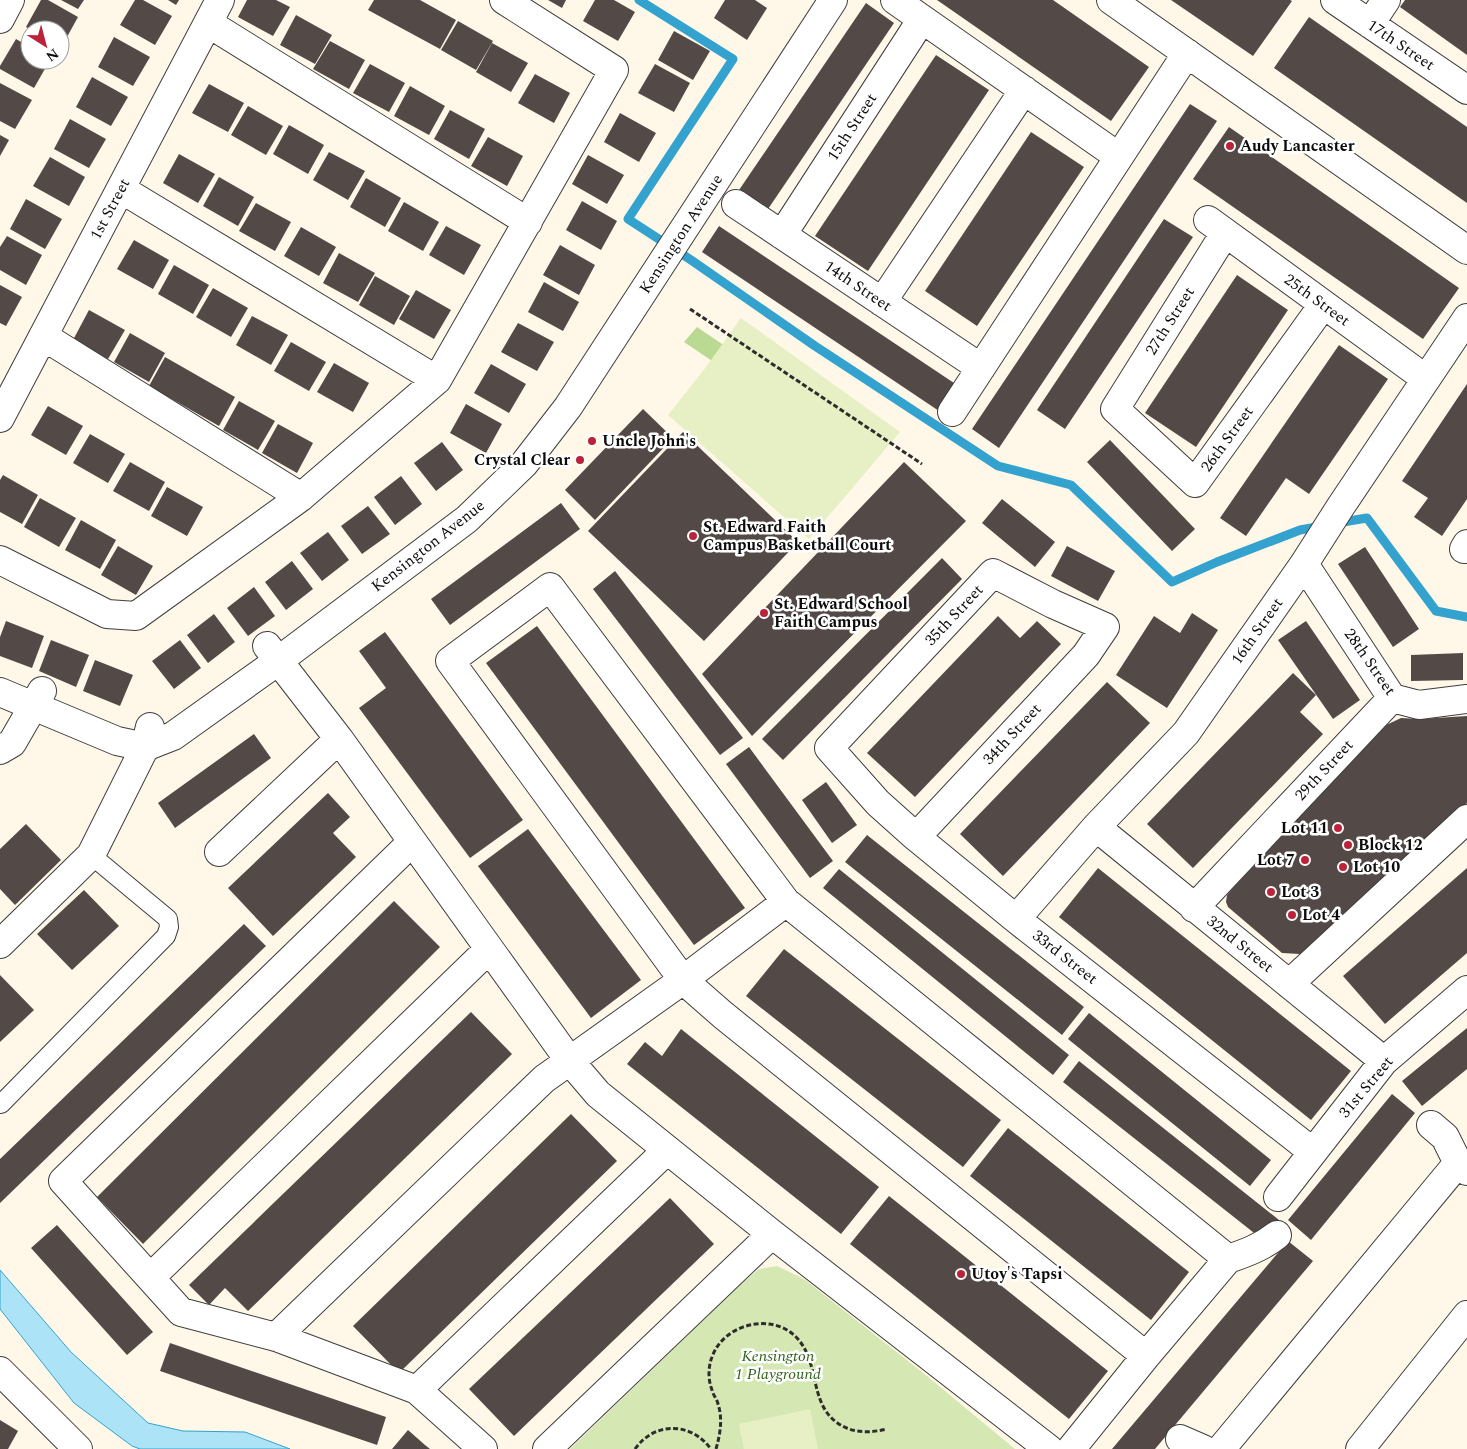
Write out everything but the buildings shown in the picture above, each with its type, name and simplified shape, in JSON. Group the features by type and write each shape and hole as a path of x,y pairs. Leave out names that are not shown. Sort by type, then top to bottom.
{"street":[{"path":"0,19 10,0"},
{"path":"0,560 107,614 136,616 301,497 437,380 614,70 504,0"},
{"name":"Kensington Avenue","path":"147,737 173,736 272,653 467,519 524,464 568,407 833,0"},
{"path":"895,0 1119,157"},
{"path":"1111,0 1467,250"},
{"name":"17th Street","path":"1335,0 1467,90"},
{"path":"1370,24 1386,0"},
{"path":"214,11 528,222"},
{"name":"1st Street","path":"0,418 214,11"},
{"name":"15th Street","path":"782,235 922,20"},
{"path":"952,412 1187,53"},
{"path":"882,302 1024,90"},
{"path":"120,189 437,380"},
{"name":"14th Street","path":"736,204 981,368"},
{"name":"25th Street","path":"1217,226 1426,379"},
{"name":"27th Street","path":"1115,409 1217,226"},
{"name":"26th Street","path":"1115,409 1195,483 1323,305"},
{"name":"16th Street","path":"1016,919 1096,828 1186,733 1309,556 1467,318"},
{"path":"43,336 301,497"},
{"name":"28th Street","path":"1309,556 1392,698 1419,705 1467,699"},
{"name":"35th Street","path":"829,748 993,573 1053,604 1105,627"},
{"path":"1146,1356 723,1015 683,980 450,661 550,587 786,902 1228,1259"},
{"name":"34th Street","path":"916,837 1086,655 1105,627"},
{"path":"272,653 339,739 569,1060 598,1094 772,1234 1049,1449"},
{"path":"0,692 37,698 116,741 147,737"},
{"path":"0,750 12,743 37,698"},
{"name":"29th Street","path":"1194,908 1392,698"},
{"path":"0,944 91,855 147,737"},
{"path":"219,852 339,739"},
{"name":"33rd Street","path":"829,748 878,803 916,837 1016,919 1313,1152"},
{"path":"1289,984 1467,818"},
{"name":"32nd Street","path":"1096,828 1384,1061"},
{"path":"412,842 63,1181 181,1312 276,1338 417,1390 483,1449"},
{"path":"276,1338 544,1079 683,980 786,902"},
{"path":"151,1277 489,949"},
{"name":"31st Street","path":"1278,1197 1384,1061 1467,990"},
{"path":"1221,1449 1462,1167 1445,1137 1432,1124"},
{"path":"417,1390 667,1150"},
{"path":"547,1449 772,1234"},
{"path":"1071,1449 1228,1259 1245,1254 1265,1244 1277,1234"},
{"path":"1360,1449 1467,1315"},
{"path":"0,1371 78,1449"}],"lane":[{"path":"2,1104 166,936 169,927 168,919 91,855"}],"path":[{"path":"690,308 922,464"},
{"path":"716,1449 721,1432 719,1405 711,1389 709,1372 712,1356 721,1341 734,1330 750,1324 766,1323 782,1327 796,1336 806,1350 818,1395 825,1411 837,1423 853,1431 870,1432 887,1429"},
{"path":"635,1449 640,1442 652,1433 666,1429 681,1429 694,1433 706,1442 711,1449"}],"green space":[{"path":"741,318 900,432 809,539 668,415"},
{"path":"697,327 863,440 853,456 684,342"},
{"name":"Kensington 1 Playground","path":"777,1266 804,1279 927,1376 1015,1449 570,1449 742,1283 759,1269"},
{"path":"810,1409 818,1449 744,1449 739,1424"}],"water":[{"path":"0,1270 71,1352 148,1423 183,1431 245,1432 290,1449 140,1449 132,1446 74,1403 0,1309"}],"waterway":[{"path":"639,0 733,59 628,219 815,346 998,466 1071,485 1172,582 1217,562 1300,530 1322,526"},
{"path":"1337,523 1367,518 1436,611 1467,617"}],"place":[{"name":"Audy Lancaster","path":"1230,146"},
{"name":"Uncle John's","path":"592,441"},
{"name":"Crystal Clear","path":"580,460"},
{"name":"St. Edward Faith Campus Basketball Court","path":"693,536"},
{"name":"St. Edward School Faith Campus","path":"764,613"},
{"name":"Lot 11","path":"1338,828"},
{"name":"Block 12","path":"1348,845"},
{"name":"Lot 7","path":"1305,860"},
{"name":"Lot 10","path":"1343,867"},
{"name":"Lot 3","path":"1271,892"},
{"name":"Lot 4","path":"1292,915"},
{"name":"Utoy's Tapsi","path":"961,1274"}]}
